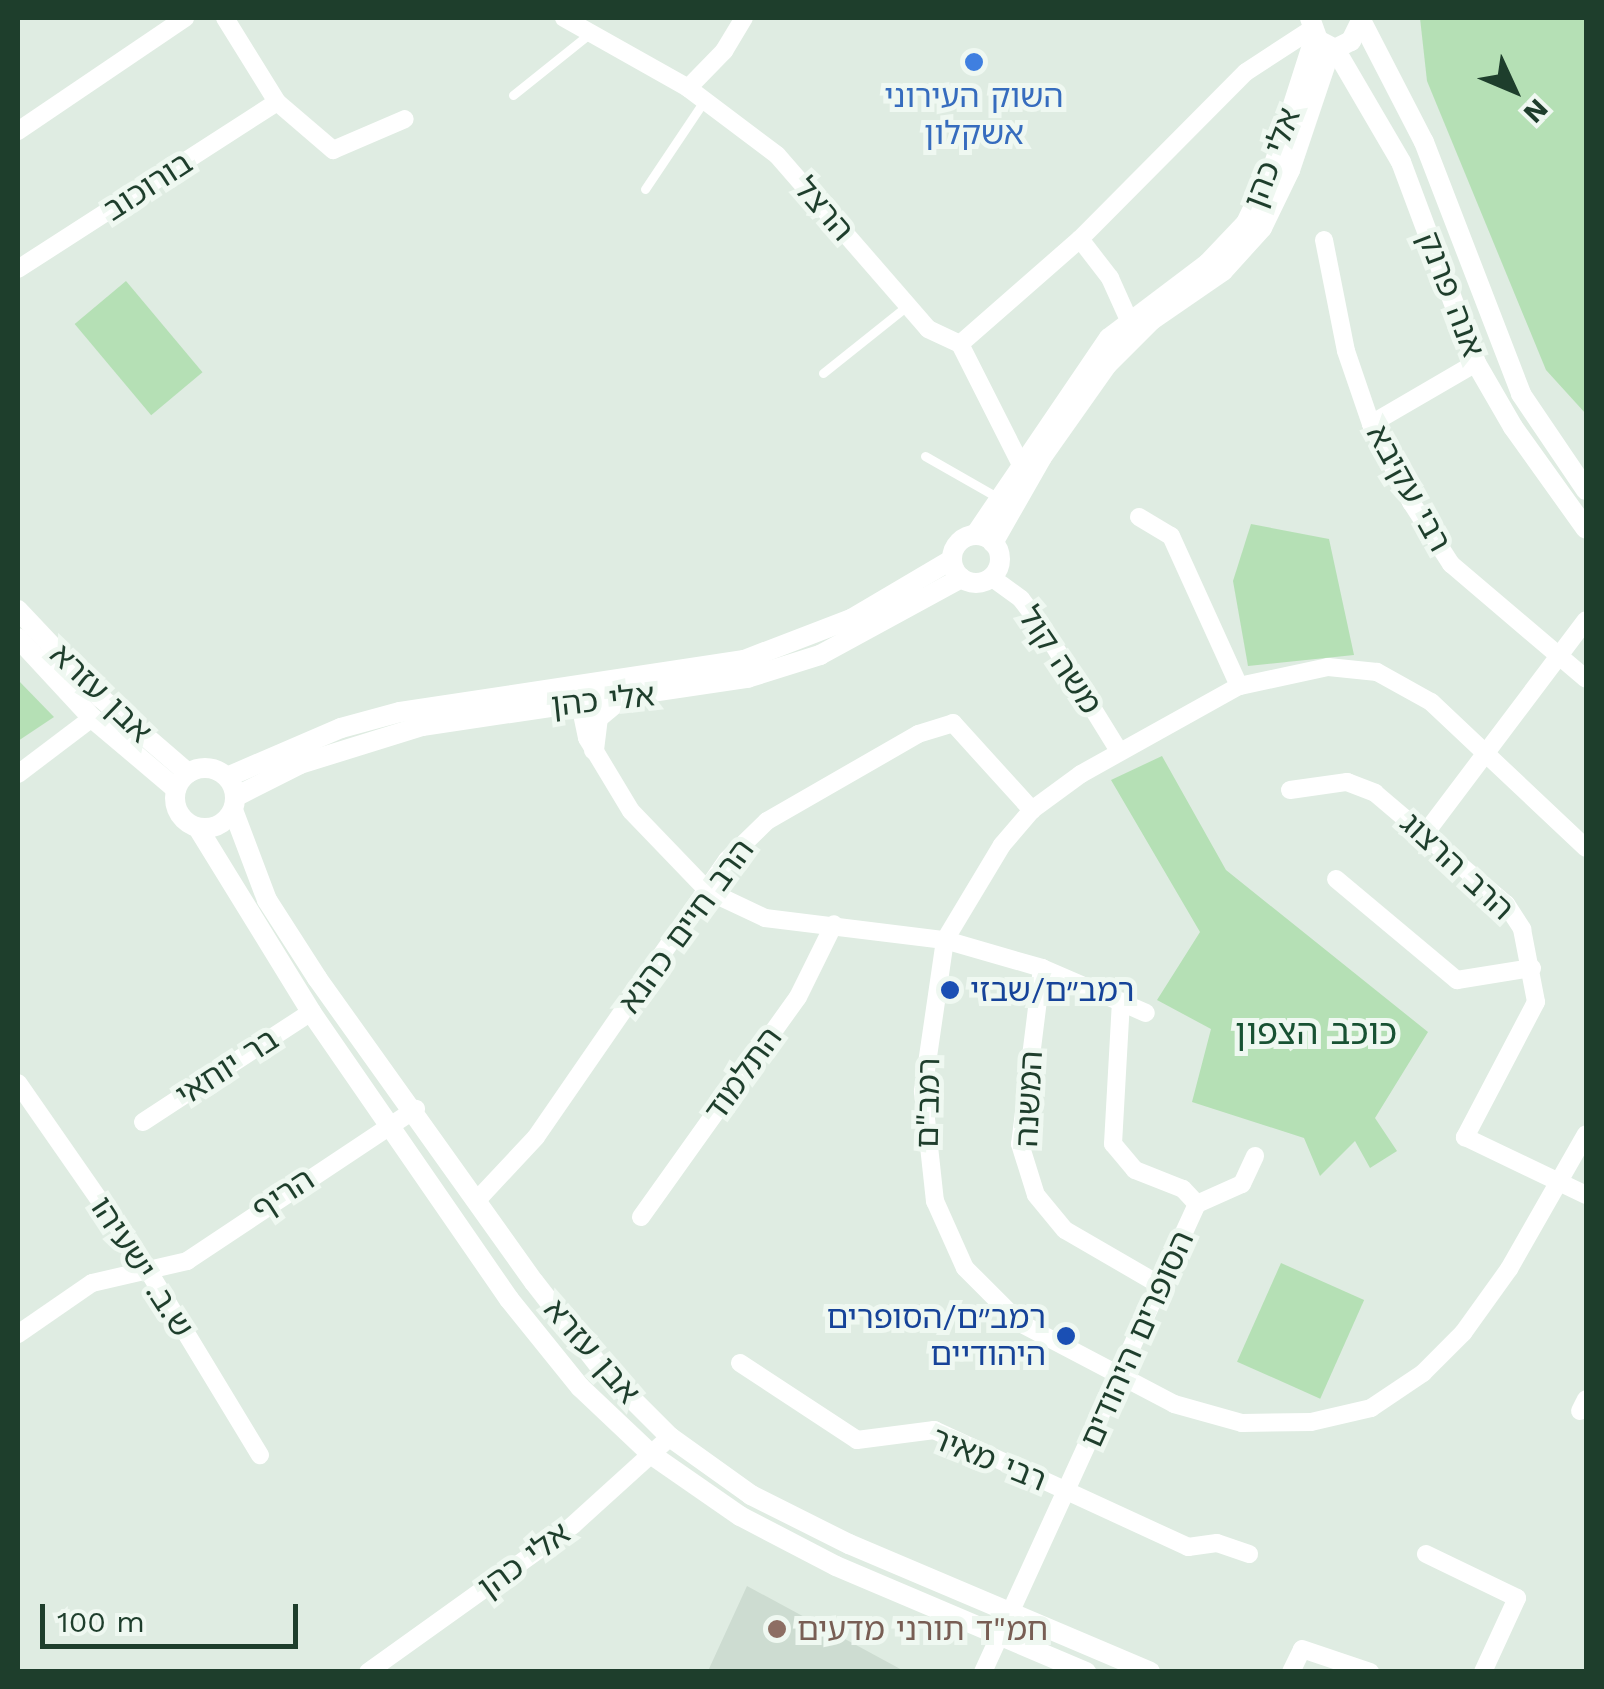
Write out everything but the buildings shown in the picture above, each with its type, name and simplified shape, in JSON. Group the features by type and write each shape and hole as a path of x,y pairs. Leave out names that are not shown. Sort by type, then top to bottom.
{"street":[{"path":"18,131 184,18"},
{"path":"225,18 277,102 332,150 406,119"},
{"name":"הרצל","path":"564,18 588,35 688,88 777,155 928,329 960,344"},
{"path":"688,88 724,51 744,18"},
{"path":"1321,36 1351,41 1362,20"},
{"name":"אנה פרנק","path":"1362,20 1424,142 1522,394 1586,490"},
{"name":"אלי כהן","path":"960,344 1080,239 1246,72 1321,36"},
{"name":"אלי כהן","path":"984,539 997,497 1084,366 1128,318 1208,262 1246,223 1274,164 1321,36"},
{"name":"אלי כהן","path":"984,539 1108,365 1152,320 1223,272 1262,228 1290,170 1321,36"},
{"name":"אנה פרנק","path":"1321,36 1401,162 1476,363 1512,428 1586,528"},
{"name":"בורוכוב","path":"18,269 277,102"},
{"path":"1080,239 1110,278 1128,318"},
{"name":"רבי עקיבא","path":"1324,240 1346,352 1371,424 1451,564 1586,680"},
{"path":"960,344 1019,461"},
{"path":"1371,424 1476,363"},
{"path":"1139,517 1171,536 1239,686"},
{"path":"984,539 1000,560 991,577 973,583 956,569 956,546 984,539"},
{"name":"אלי כהן","path":"232,795 359,743 679,673 808,640 956,569"},
{"name":"אלי כהן","path":"577,694 624,698 748,678 820,655 956,569"},
{"name":"משה קול","path":"991,577 1021,599 1043,628 1120,750"},
{"name":"אבן עזרא","path":"18,610 182,781"},
{"path":"1427,831 1487,758 1586,620"},
{"name":"אבן עזרא","path":"18,638 92,718 182,781"},
{"name":"רמב\"ם","path":"1586,848 1431,702 1377,672 1328,666 1239,686 1120,750 1032,810 976,882 945,940 923,1091 925,1157 944,1231 965,1268 1020,1323 1124,1372 1174,1404 1242,1423 1311,1422 1371,1408 1422,1373 1463,1333 1586,1134"},
{"path":"577,694 594,750 649,834 708,892 765,918 945,940 1042,968 1146,1013"},
{"path":"594,750 598,718 624,698"},
{"path":"18,774 92,718"},
{"name":"הרב חיים כהנא","path":"478,1198 536,1137 743,839 936,724 953,723 1032,810"},
{"path":"204,768 232,795 218,826 198,828 178,813 182,781 204,768"},
{"name":"הרב הרצוג","path":"1290,790 1347,782 1427,831 1506,904 1532,968 1536,1002 1524,1032 1464,1137 1558,1182"},
{"name":"אבן עזרא","path":"232,795 267,900 601,1368 670,1437 751,1495 848,1544 1150,1672"},
{"name":"אבן עזרא","path":"198,828 312,1012 515,1306 580,1388 652,1455 792,1544 1086,1672"},
{"path":"1336,880 1458,980 1532,968"},
{"name":"התלמוד","path":"641,1217 798,997 834,924"},
{"name":"המשנה","path":"1042,968 1020,1144 1036,1194 1066,1230 1158,1284"},
{"name":"הסופרים היהודים","path":"1121,1002 1114,1144 1135,1170 1183,1190 1197,1204"},
{"name":"בר יוחאי","path":"144,1122 312,1012"},
{"name":"ש.ב. ישעיהו","path":"18,1083 146,1268 260,1455"},
{"name":"הריף","path":"18,1334 92,1284 187,1260 416,1109"},
{"name":"הסופרים היהודים","path":"983,1672 1124,1372 1158,1284 1197,1204 1235,1190 1255,1156"},
{"path":"1558,1182 1586,1195"},
{"name":"רבי מאיר","path":"740,1363 857,1440 934,1430 1188,1547 1217,1544 1248,1554"},
{"name":"אלי כהן","path":"368,1672 572,1525 670,1437"},
{"path":"1426,1554 1518,1598 1483,1672"},
{"path":"1291,1672 1302,1649 1370,1672"}],"lane":[{"path":"513,95 588,35"},
{"path":"645,189 704,101"},
{"path":"824,373 908,306"},
{"path":"925,456 997,497"}],"shaded area":[{"name":"חמ\"ד תורני מדעים","path":"747,1586 904,1671 708,1671"}],"green space":[{"path":"1420,18 1586,18 1586,414 1546,370 1427,81"},
{"path":"126,281 202,372 151,415 75,324"},
{"path":"1251,524 1329,539 1354,655 1248,666 1233,581"},
{"path":"18,680 54,717 18,741"},
{"path":"1162,756 1226,870 1428,1032 1375,1118 1397,1151 1370,1168 1355,1141 1320,1176 1304,1138 1192,1102 1211,1029 1157,1000 1200,932 1111,780"},
{"path":"1281,1263 1364,1300 1320,1399 1237,1362"}],"place":[{"name":"השוק העירוני אשקלון","path":"974,62"},
{"name":"רמב״ם/שבזי","path":"950,990"},
{"name":"רמב״ם/הסופרים היהודיים","path":"1066,1336"},
{"name":"חמ\"ד תורני מדעים","path":"777,1629"}],"district":[{"name":"כוכב הצפון","path":"1316,1032"}]}
